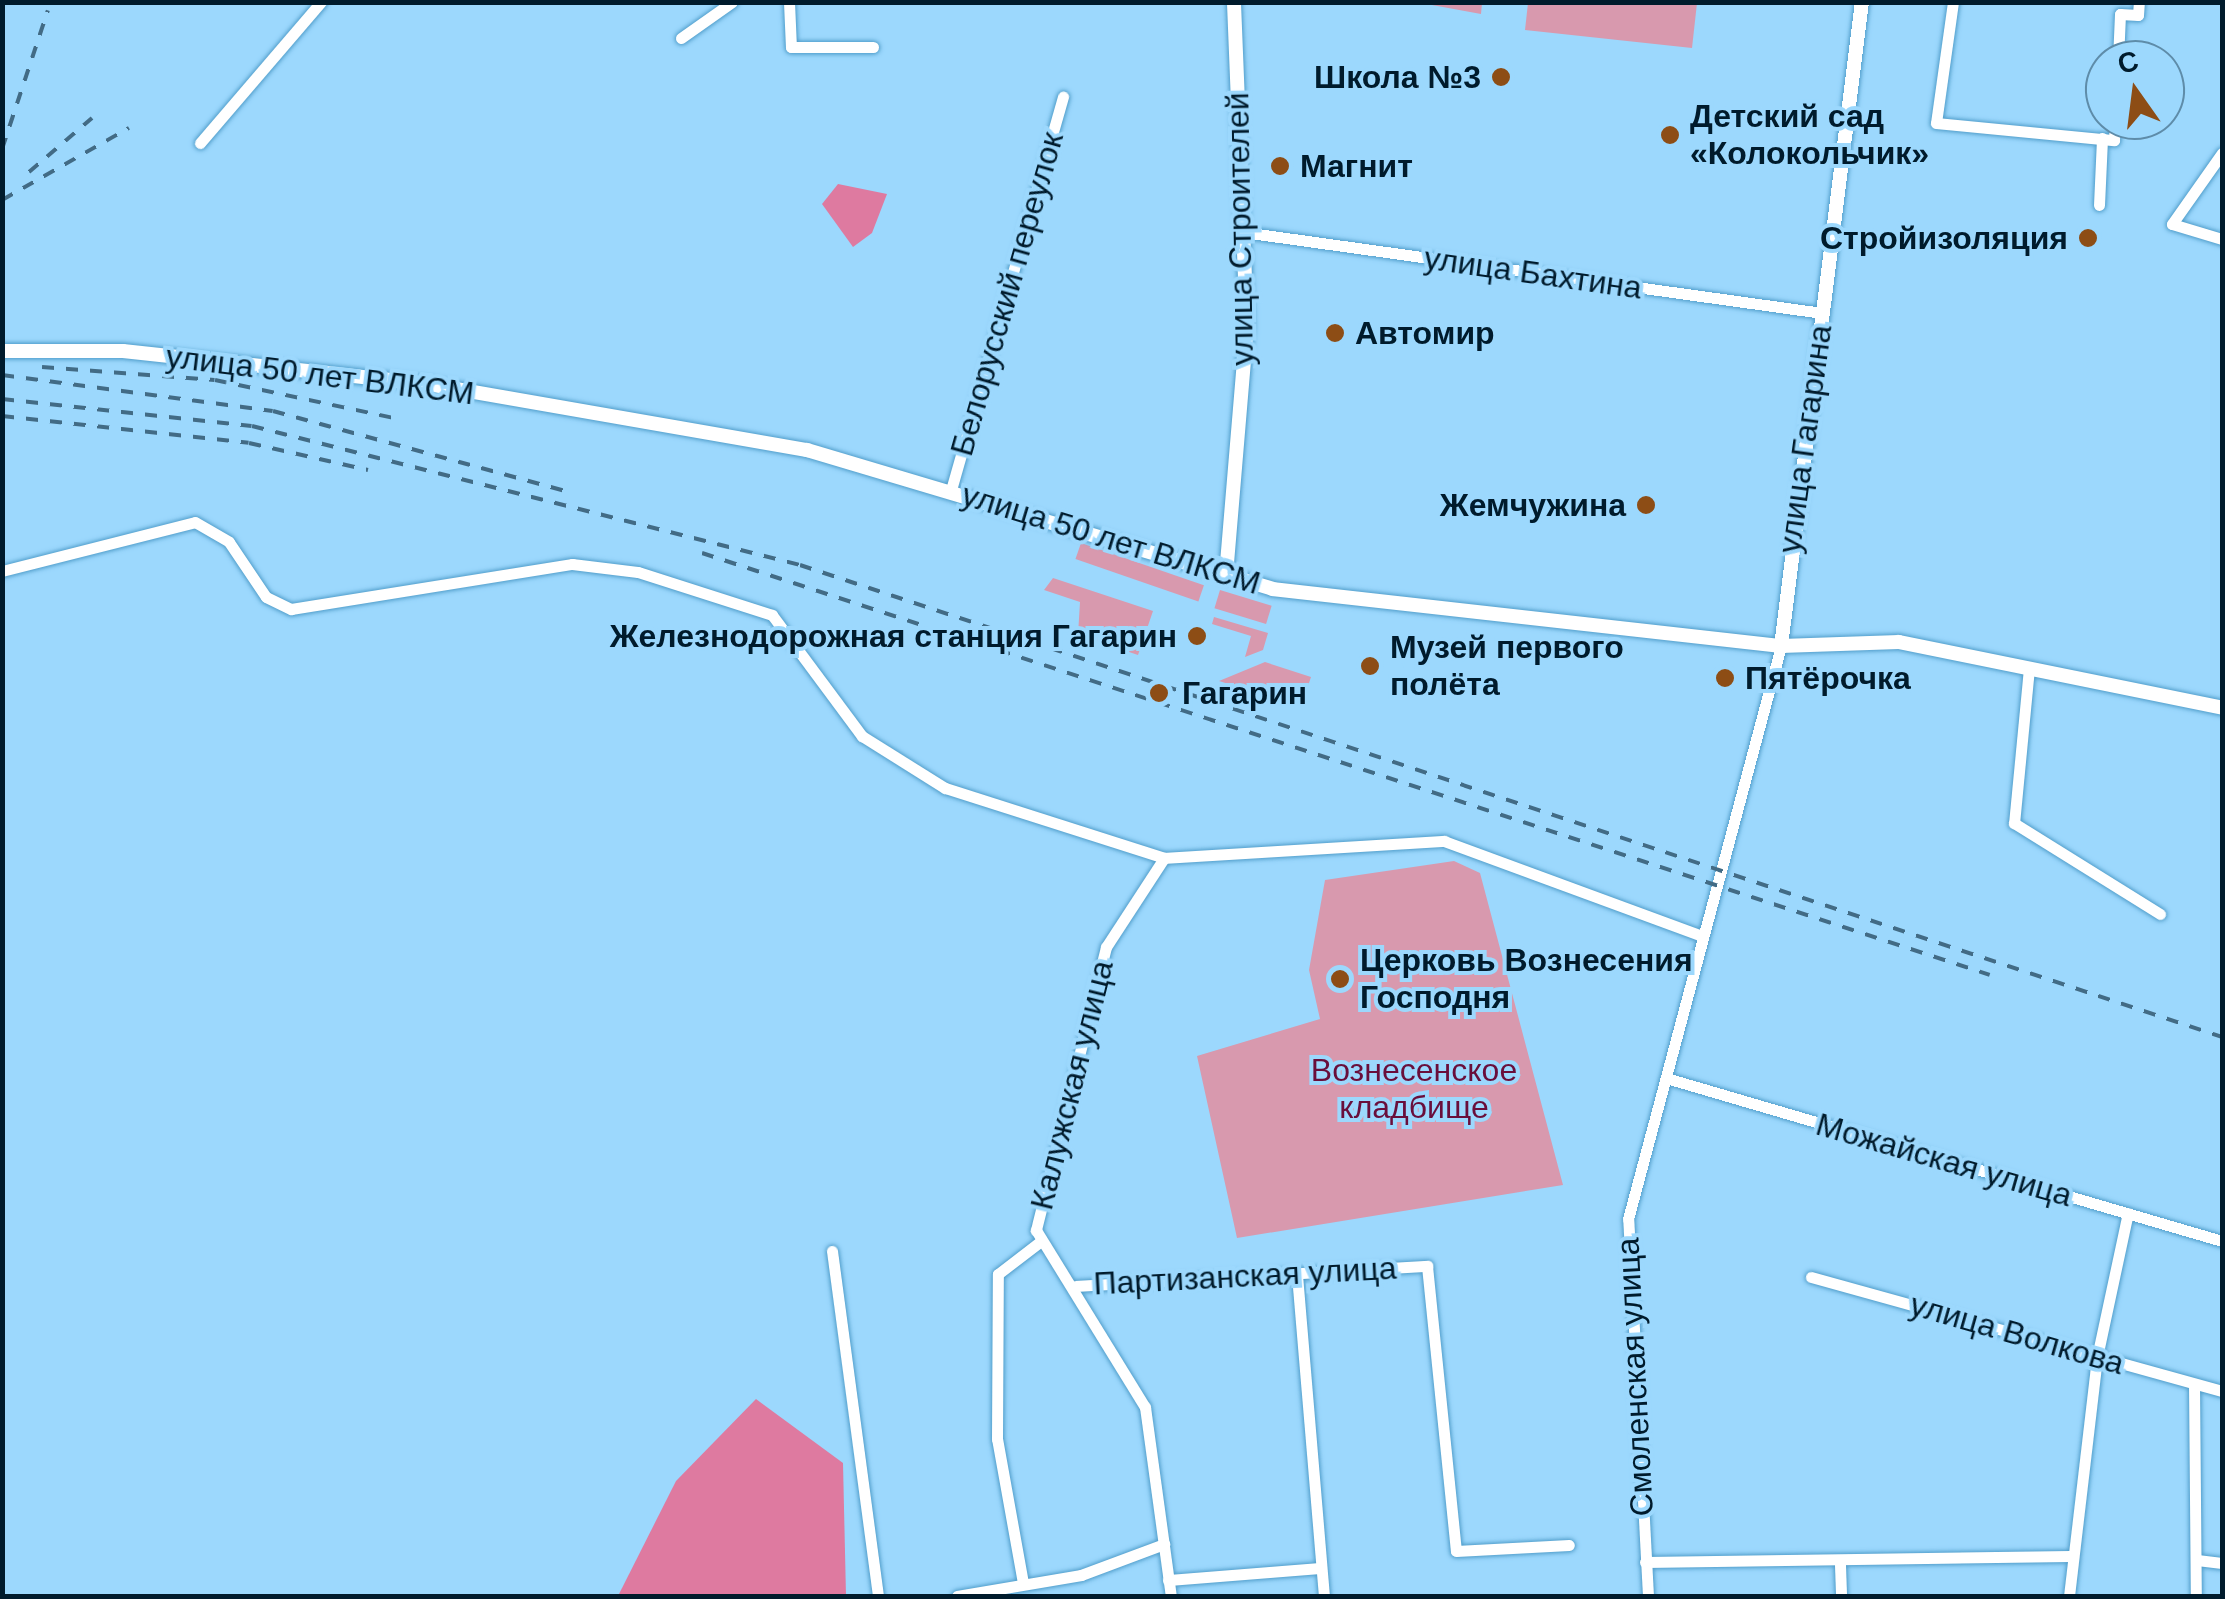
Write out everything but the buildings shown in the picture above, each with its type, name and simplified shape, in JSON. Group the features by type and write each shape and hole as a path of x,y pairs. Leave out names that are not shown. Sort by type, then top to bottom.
{"main road":[{"name":"улица Строителей","path":"1226,574 1247,327 1234,2"},
{"name":"улица Гагарина","path":"1781,646 1862,2"},
{"name":"улица 50 лет ВЛКСМ","path":"2,351 123,351 434,385 807,450 1272,589 1781,646 1899,642 2222,708"}],"street":[{"path":"200,144 321,2"},
{"path":"682,38 732,2"},
{"path":"789,2 792,47 873,47"},
{"path":"1953,2 1936,123 2085,136"},
{"path":"2119,40 2120,14 2138,16 2139,2"},
{"name":"Белорусский переулок","path":"950,490 1064,98"},
{"path":"2099,206 2102,140"},
{"path":"2222,154 2172,224 2222,239"},
{"name":"улица Бахтина","path":"1243,232 1822,313"},
{"path":"2,572 195,522 229,542 266,597 291,610 572,564 638,572 772,615 862,736 945,788 1164,858 1444,841 1702,936"},
{"name":"улица Гагарина","path":"1720,869 1781,646"},
{"path":"2029,668 2014,822 2160,914"},
{"name":"Калужская улица","path":"1164,858 1106,947 1036,1230 1076,1286 1145,1406 1171,1596"},
{"name":"Смоленская улица","path":"1648,1596 1628,1219 1720,869"},
{"name":"Можайская улица","path":"1666,1078 2222,1242"},
{"path":"2069,1596 2070,1556 2098,1357 2128,1214"},
{"path":"1024,1583 997,1439 998,1274 1041,1240"},
{"path":"832,1251 878,1596"},
{"name":"Партизанская улица","path":"1076,1286 1427,1266 1456,1551 1568,1545"},
{"path":"1298,1275 1324,1596"},
{"name":"улица Волкова","path":"1812,1276 2222,1391"},
{"path":"2194,1384 2196,1596"},
{"path":"957,1596 1081,1575 1164,1544"},
{"path":"1645,1562 1840,1565 2070,1556"},
{"path":"2197,1560 2222,1563"},
{"path":"1840,1565 1841,1596"},
{"path":"1168,1580 1321,1568"}],"green space":[{"path":"1421,3 1482,3 1481,14"},
{"path":"1528,3 1697,3 1692,48 1525,30"},
{"path":"1081,543 1204,585 1198,601 1075,559"},
{"path":"1053,578 1153,611 1138,655 1078,635 1080,602 1044,590"},
{"path":"1220,590 1272,606 1266,624 1214,608"},
{"path":"1214,617 1268,633 1263,650 1245,657 1251,636 1212,624"},
{"path":"1265,662 1311,677 1301,707 1219,681"},
{"name":"Вознесенское кладбище","path":"1454,861 1480,873 1563,1185 1237,1238 1197,1056 1320,1019 1309,970 1325,880"}],"shaded area":[{"path":"838,184 887,194 872,233 853,247 822,204"},
{"path":"756,1399 843,1463 846,1596 618,1596 676,1481"}],"railway":[{"path":"2,149 48,10"},
{"path":"29,172 92,118"},
{"path":"2,200 129,128"},
{"path":"42,367 215,380 398,419"},
{"path":"2,375 273,411 565,491"},
{"path":"2,399 252,426 800,565 2222,1037"},
{"path":"2,416 249,443 368,470"},
{"path":"702,553 1990,975"}],"place":[{"name":"Школа №3","path":"1501,77"},
{"name":"Детский сад «Колокольчик»","path":"1670,135"},
{"name":"Магнит","path":"1280,166"},
{"name":"Стройизоляция","path":"2088,238"},
{"name":"Автомир","path":"1335,333"},
{"name":"Жемчужина","path":"1646,505"},
{"name":"Железнодорожная станция Гагарин","path":"1197,636"},
{"name":"Музей первого полёта","path":"1370,666"},
{"name":"Пятёрочка","path":"1725,678"},
{"name":"Гагарин","path":"1159,693"},
{"name":"Церковь Вознесения Господня","path":"1340,979"}]}
